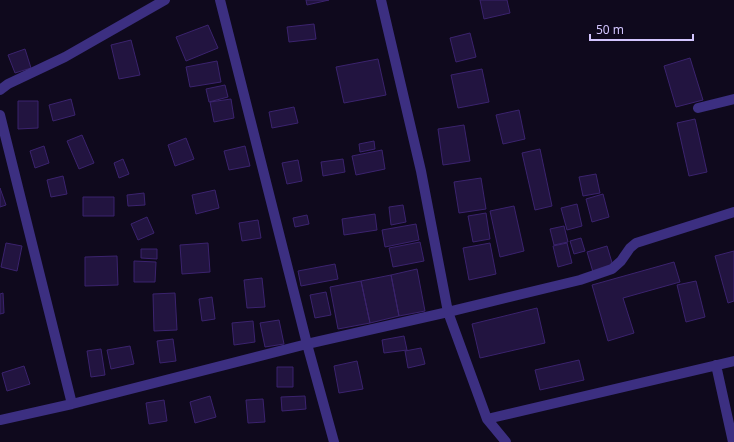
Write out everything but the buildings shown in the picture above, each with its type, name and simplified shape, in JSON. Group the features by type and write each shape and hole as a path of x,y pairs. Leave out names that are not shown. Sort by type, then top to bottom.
{"street":[{"path":"0,90 8,84 65,57 165,0"},
{"path":"220,0 307,344 334,442"},
{"path":"381,0 421,171 448,312 487,419 506,442"},
{"path":"698,108 734,99"},
{"path":"0,115 72,404"},
{"path":"0,420 72,404 307,344 580,280 608,272 617,266 630,248 636,243 734,212"},
{"path":"487,419 734,360"},
{"path":"716,365 733,442"}]}
